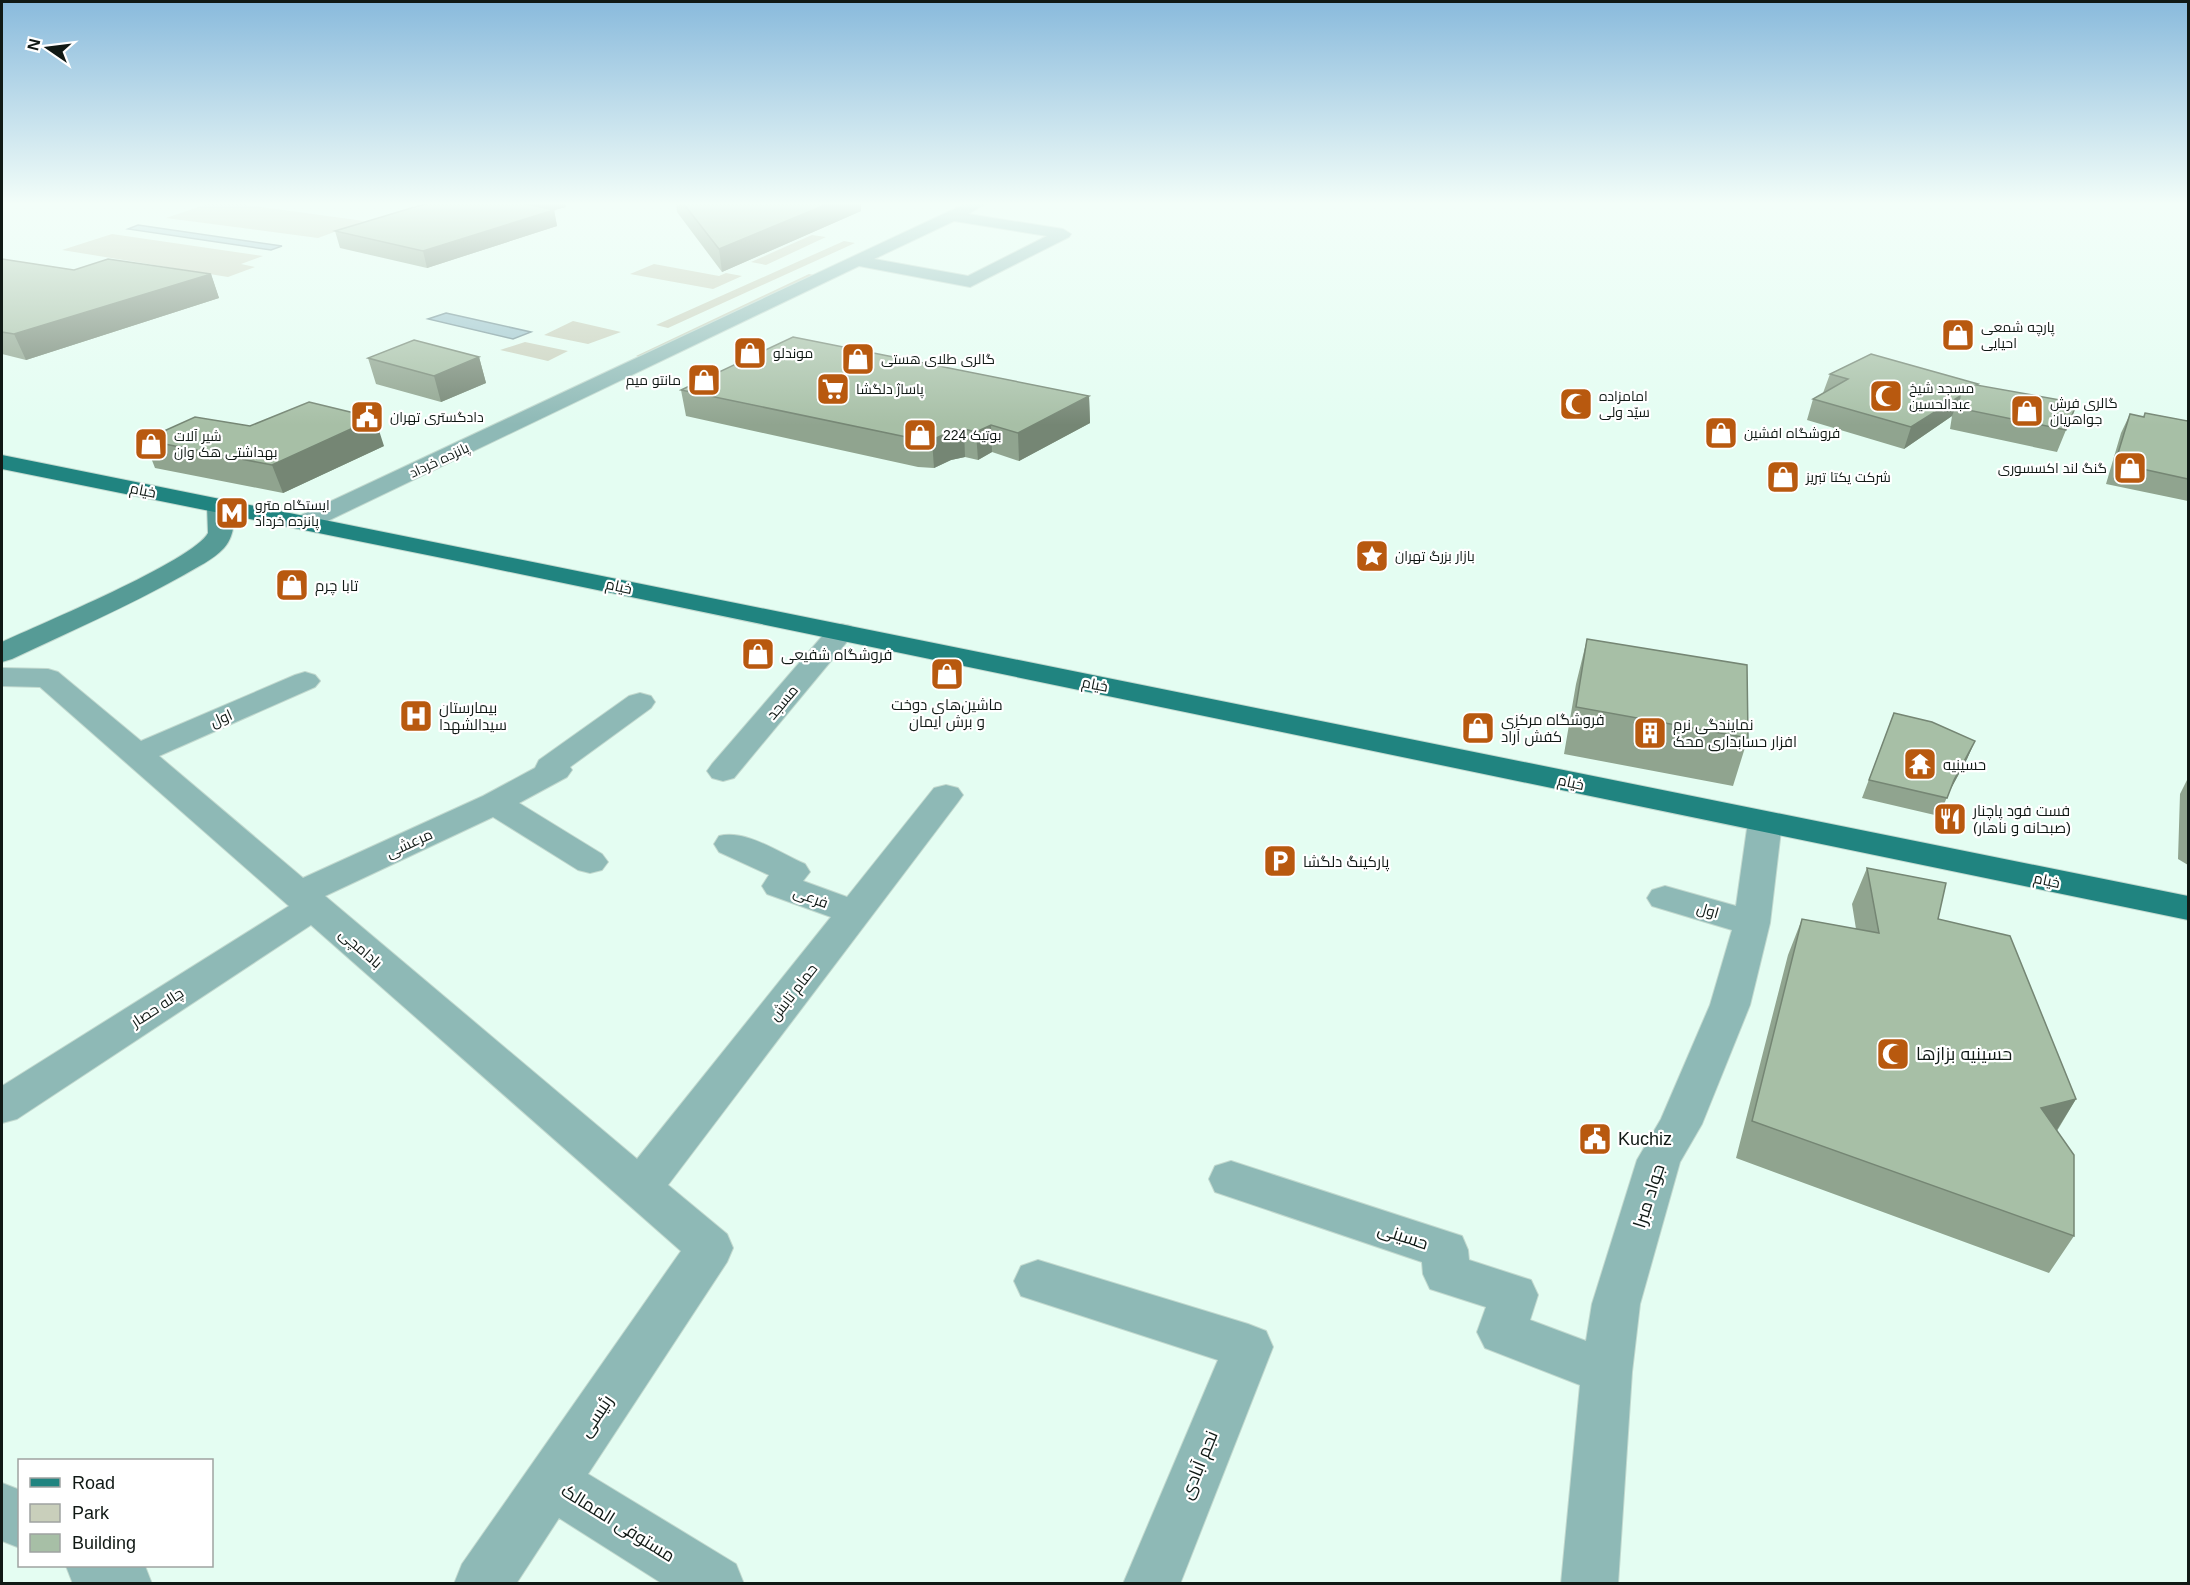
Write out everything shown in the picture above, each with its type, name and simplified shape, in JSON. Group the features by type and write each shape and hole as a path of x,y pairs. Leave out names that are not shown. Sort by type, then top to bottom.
{"main road":[{"name":"خیام","path":"2,462 2188,908"},
{"path":"2,653 148,584 205,552 216,542 221,533 219,506"}],"street":[{"name":"پانزده خرداد","path":"304,523 824,277"},
{"path":"943,277 970,282 980,277"},
{"name":"مسجد","path":"723,771 841,632"},
{"name":"بادامچی","path":"2,677 48,678 710,1248"},
{"name":"اول","path":"136,755 305,681"},
{"name":"مرعشی","path":"306,900 505,790 556,770 550,767 628,699"},
{"path":"505,790 590,862"},
{"name":"حمام تابش","path":"640,1188 946,795"},
{"name":"جواد مبرا","path":"1589,1584 1607,1372 1616,1304 1659,1160 1680,1124 1730,1005 1752,922 1765,822"},
{"name":"فرعی","path":"731,844 792,872 780,886 855,912"},
{"name":"اول","path":"1665,898 1752,922"},
{"name":"چاله حصار","path":"2,1107 306,900"},
{"name":"حسینی","path":"1231,1179 1445,1250 1447,1274 1514,1295 1502,1332 1607,1372"},
{"name":"رئیسی","path":"482,1584 710,1248"},
{"name":"نجم آبادی","path":"1038,1281 1248,1347 1151,1584"},
{"name":"مستوفی الممالک","path":"551,1482 716,1584"},
{"path":"2,1510 18,1520"},
{"path":"96,1567 124,1584"}],"green space":[{"path":"646,277 740,277 713,289"},
{"path":"764,277 780,277 668,328 656,325"},
{"path":"803,277 816,277 646,358 636,356"},
{"path":"573,321 621,332 588,344 544,335"},
{"path":"525,342 568,351 548,361 500,350"}],"water":[{"path":"446,313 531,332 513,339 428,319"}],"building":[{"path":"2,277 201,277 14,334 2,332"},
{"path":"793,337 1089,396 1018,433 991,425 976,432 964,429 949,432 932,440 916,439 681,390"},
{"path":"414,340 479,357 434,376 368,358"},
{"path":"1871,354 1978,384 1976,385 2077,403 2066,430 1958,408 1960,396 1911,427 1813,399 1848,379 1830,374"},
{"path":"309,402 375,418 272,465 144,440 195,417 250,426"},
{"path":"2145,413 2188,421 2188,479 2115,463 2130,414 2144,417"},
{"path":"1587,639 1747,665 1748,738 1576,707"},
{"name":"حسینیه","path":"1894,713 1932,722 1975,741 1947,798 1869,780"},
{"name":"حسینیه بزازها","path":"1867,868 1946,883 1938,919 2010,936 2076,1099 2041,1108 2074,1155 2074,1236 1752,1121 1802,919 1879,933"}],"place":[{"name":"پارچه شمعی احیایی","path":"1958,335"},
{"name":"موندلو","path":"750,353"},
{"name":"گالری طلای هستی","path":"858,359"},
{"name":"مانتو میم","path":"704,380"},
{"name":"پاساژ دلگشا","path":"833,389"},
{"name":"مسجد شیخ عبدالحسین","path":"1886,396"},
{"name":"امامزاده سیّد ولی","path":"1576,404"},
{"name":"گالری فرش جواهریان","path":"2027,411"},
{"name":"دادگستری تهران","path":"367,417"},
{"name":"فروشگاه افشین","path":"1721,433"},
{"name":"بوتیک 224","path":"920,435"},
{"name":"شیر آلات بهداشتی هک وان","path":"151,444"},
{"name":"گنگ لند اکسسوری","path":"2130,468"},
{"name":"شرکت یکتا تبریز","path":"1783,477"},
{"name":"ایستگاه مترو پانزده خرداد","path":"232,513"},
{"name":"بازار بزرگ تهران","path":"1372,556"},
{"name":"تابا چرم","path":"292,585"},
{"name":"فروشگاه شفيعی","path":"758,654"},
{"name":"ماشین‌های دوخت و برش ایمان","path":"947,674"},
{"name":"بیمارستان سیدالشهدا","path":"416,716"},
{"name":"فروشگاه مرکزی کفش آراد","path":"1478,728"},
{"name":"نمایندگی نرم افزار حسابداری محک","path":"1650,733"},
{"name":"حسینیه","path":"1920,764"},
{"name":"فست فود پاچنار (صبحانه و ناهار)","path":"1950,819"},
{"name":"پارکینگ دلگشا","path":"1280,861"},
{"name":"حسینیه بزازها","path":"1893,1054"},
{"name":"Kuchiz","path":"1595,1139"}]}
